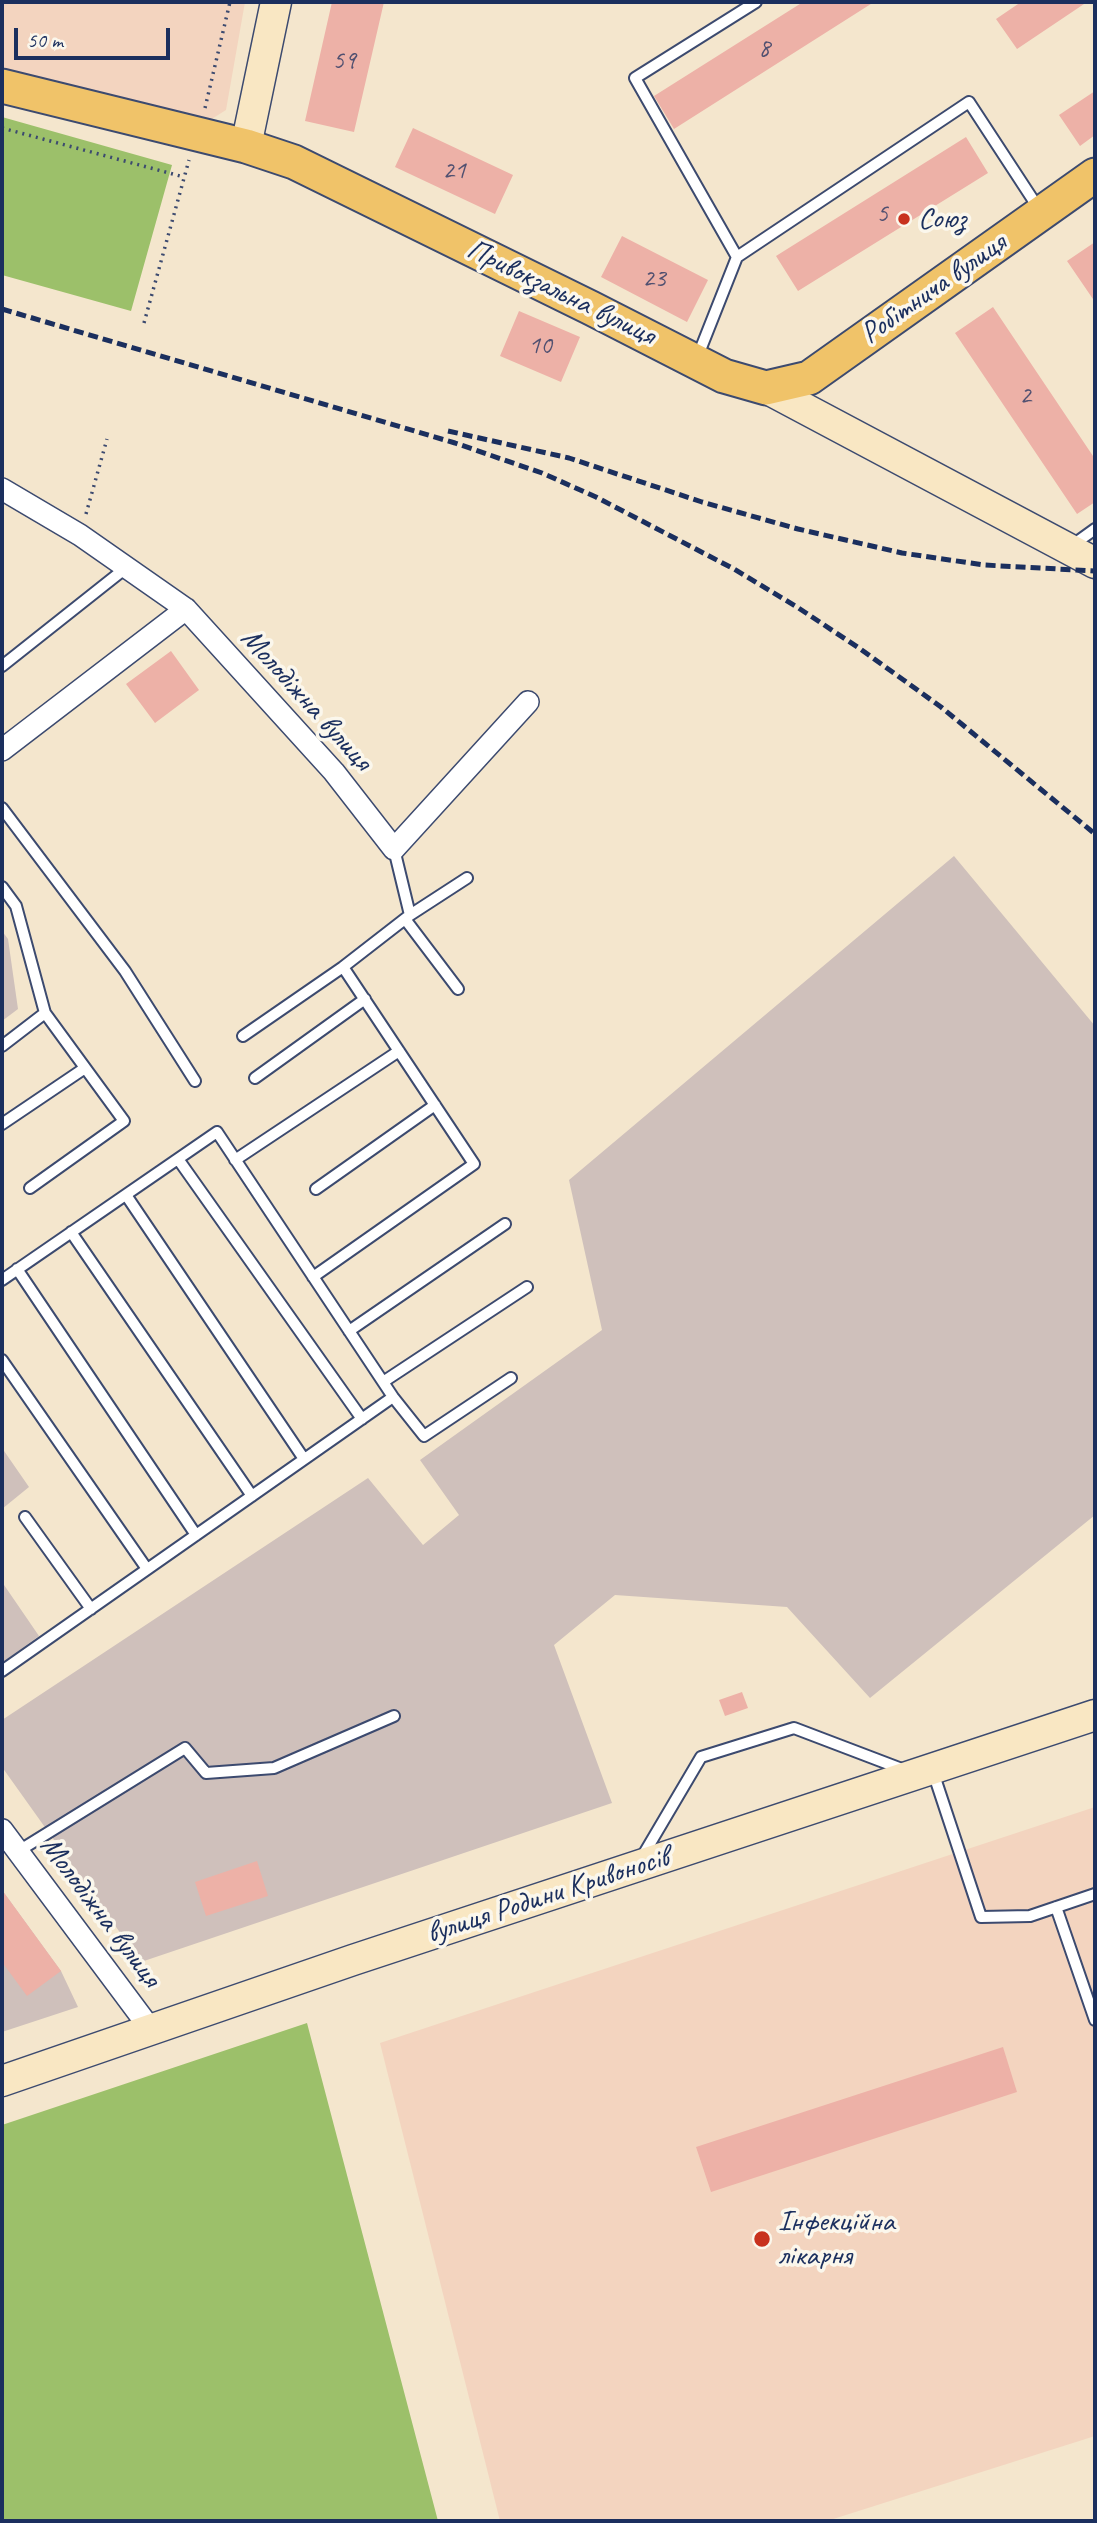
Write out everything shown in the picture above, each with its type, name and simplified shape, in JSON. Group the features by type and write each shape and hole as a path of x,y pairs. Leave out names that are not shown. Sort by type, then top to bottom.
{"main road":[{"path":"246,146 276,2"},
{"name":"Привокзальна вулиця","path":"2,86 246,146 294,162 724,376 766,388 1095,564"},
{"name":"Робітнича вулиця","path":"766,388 809,378 1095,175"},
{"name":"вулиця Родини Кривоносів","path":"2,2081 366,1955 1095,1715"}],"street":[{"name":"Молодіжна вулиця","path":"2,489 80,535 186,610 334,772 394,849"},
{"path":"2,750 186,610"},
{"path":"394,849 528,702"},
{"name":"Молодіжна вулиця","path":"2,1830 152,2031"}],"lane":[{"path":"737,257 635,78 757,2"},
{"path":"696,360 737,257 969,102 1042,213"},
{"path":"1068,549 1095,529"},
{"path":"2,666 127,567"},
{"path":"2,808 125,971 195,1081"},
{"path":"394,849 407,917 458,989"},
{"path":"243,1037 344,967 407,917 467,878"},
{"path":"2,887 16,906 45,1013 124,1121 30,1188"},
{"path":"313,1277 474,1164 344,967"},
{"path":"255,1078 365,999"},
{"path":"2,1046 45,1013"},
{"path":"235,1160 399,1051"},
{"path":"2,1124 85,1068"},
{"path":"316,1189 435,1105"},
{"path":"2,1280 216,1132 393,1397 425,1436 511,1378"},
{"path":"178,1159 362,1419"},
{"path":"126,1195 304,1460"},
{"path":"349,1331 505,1224"},
{"path":"71,1232 252,1496"},
{"path":"17,1269 196,1535"},
{"path":"383,1381 527,1287"},
{"path":"2,1360 148,1569"},
{"path":"2,1671 393,1397"},
{"path":"25,1517 91,1609"},
{"path":"17,1852 185,1748 206,1773 274,1768 394,1716"},
{"path":"636,1866 701,1757 794,1728 924,1772 981,1917 1030,1916 1095,1894"},
{"path":"1056,1907 1095,2020"}],"path":[{"path":"204,113 230,2"},
{"path":"2,128 184,177"},
{"path":"144,323 191,154"},
{"path":"80,535 107,439"}],"shaded area":[{"path":"2,2 245,2 226,110 207,122 2,69"},
{"path":"954,856 1095,1026 1095,1515 870,1698 787,1607 615,1595 554,1645 612,1803 141,1962 2,1767 2,1720 368,1478 423,1545 459,1515 420,1460 602,1330 569,1180"},
{"path":"2,931 8,939 18,1009 2,1021"},
{"path":"2,1448 29,1487 2,1509"},
{"path":"2,1582 39,1636 2,1663"},
{"name":"Інфекційна лікарня","path":"1095,1807 1095,2436 827,2521 500,2521 380,2043"},
{"path":"2,1890 61,1971 78,2007 2,2032"}],"green space":[{"path":"2,117 172,165 131,311 2,275"},
{"path":"307,2023 438,2521 2,2521 2,2125"}],"building":[{"path":"332,2 384,2 354,132 305,121"},
{"path":"803,2 874,2 674,129 654,96"},
{"path":"1021,2 1087,2 1017,49 996,19"},
{"path":"1095,91 1095,135 1080,146 1059,115"},
{"path":"413,128 513,175 495,214 395,167"},
{"path":"966,137 988,173 798,291 776,256"},
{"path":"622,236 708,280 687,322 601,277"},
{"path":"1095,242 1095,302 1067,261"},
{"path":"993,307 1095,459 1095,502 1077,514 955,333"},
{"path":"519,311 580,337 561,382 500,356"},
{"path":"171,651 199,690 155,723 126,684"},
{"path":"742,1692 748,1708 725,1716 719,1700"},
{"path":"257,1861 268,1896 206,1916 195,1882"},
{"path":"2,1890 61,1971 27,1996 2,1962"},
{"path":"1003,2047 1017,2092 711,2192 696,2147"}],"railway":[{"path":"2,309 455,443 542,473 596,497 734,569 859,648 941,707 1095,834"},
{"path":"448,431 569,458 702,502 798,529 902,553 984,565 1095,571"}],"place":[{"name":"Союз","path":"904,219"},
{"name":"Інфекційна лікарня","path":"762,2239"}]}
